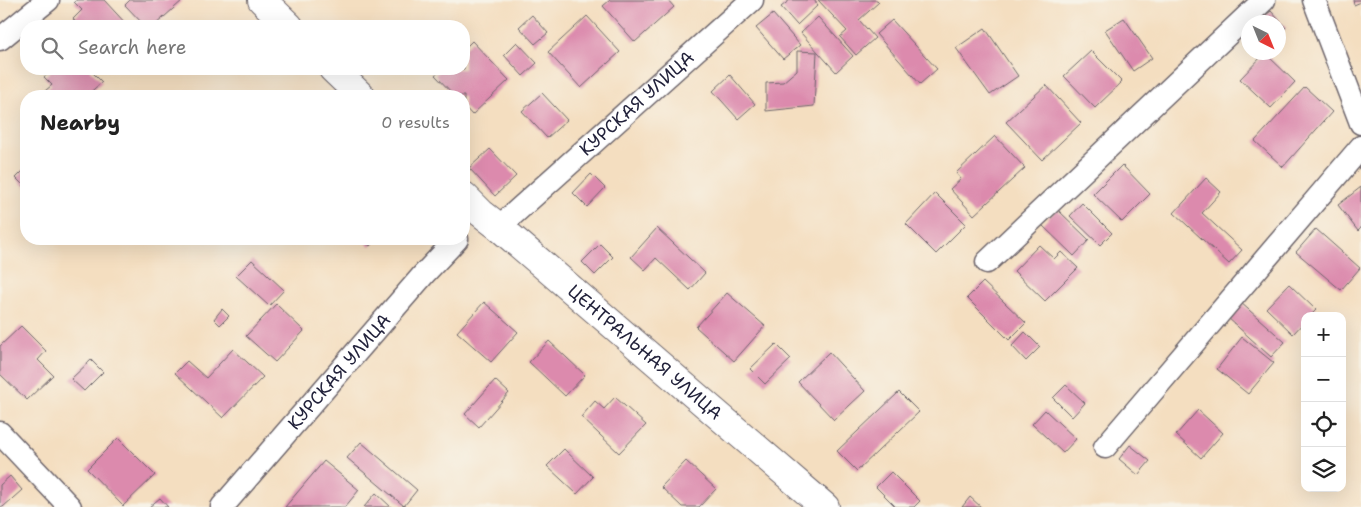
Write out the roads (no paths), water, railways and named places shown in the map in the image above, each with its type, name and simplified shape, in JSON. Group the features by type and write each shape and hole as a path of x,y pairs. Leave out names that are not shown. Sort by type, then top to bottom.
{"street":[{"path":"23,20 48,0"},
{"path":"262,0 283,20"},
{"name":"КУРСКАЯ УЛИЦА","path":"477,217 752,0"},
{"path":"988,262 1264,0"},
{"path":"1314,0 1361,123"},
{"path":"0,39 20,23"},
{"path":"339,75 355,90"},
{"path":"1105,447 1361,148"},
{"name":"ЦЕНТРАЛЬНАЯ УЛИЦА","path":"477,217 825,507"},
{"name":"КУРСКАЯ УЛИЦА","path":"222,507 451,245"},
{"path":"0,434 70,507"}]}
